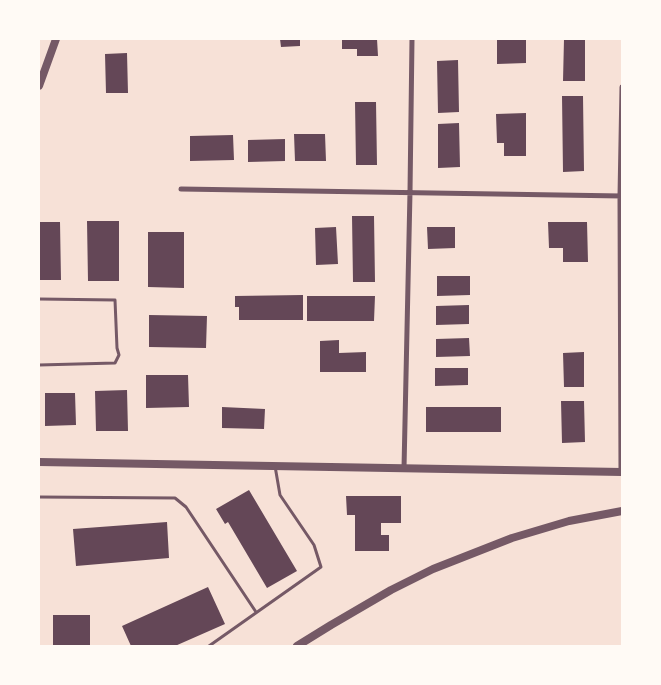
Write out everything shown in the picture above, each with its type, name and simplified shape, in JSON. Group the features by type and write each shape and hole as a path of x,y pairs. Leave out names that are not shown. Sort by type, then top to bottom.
{"street":[{"path":"39,86 56,39"},
{"path":"404,468 412,39"},
{"path":"39,462 622,472 622,87"},
{"path":"181,189 621,196"},
{"path":"297,646 382,595 433,569 512,538 569,521 622,511"}],"lane":[{"path":"39,299 115,300 119,356 115,363 39,365"},
{"path":"209,646 321,567 314,545 280,495 275,466"},
{"path":"39,497 174,498 186,507 256,612"}],"building":[{"path":"280,39 300,39 300,46 281,47"},
{"path":"342,39 377,39 378,56 357,56 357,49 342,49"},
{"path":"497,39 526,39 526,63 497,64"},
{"path":"564,39 585,39 585,81 563,81"},
{"path":"127,53 128,93 106,93 105,54"},
{"path":"458,60 459,112 438,113 437,61"},
{"path":"562,96 583,96 584,171 563,172"},
{"path":"355,102 376,102 377,165 356,165"},
{"path":"526,113 526,156 504,156 504,143 497,143 496,114"},
{"path":"459,123 460,167 438,168 438,124"},
{"path":"294,134 325,134 326,161 295,161"},
{"path":"233,135 234,160 190,161 190,136"},
{"path":"285,139 285,161 248,162 248,140"},
{"path":"352,216 374,216 375,282 353,282"},
{"path":"87,221 119,221 119,281 88,281"},
{"path":"39,222 60,222 61,280 39,280"},
{"path":"548,222 587,222 588,262 563,262 563,248 549,248"},
{"path":"336,227 338,264 316,265 315,228"},
{"path":"427,227 455,227 455,248 428,249"},
{"path":"148,232 184,232 184,288 148,287"},
{"path":"437,276 470,276 470,295 437,296"},
{"path":"303,295 303,320 239,320 239,307 235,307 235,296"},
{"path":"307,296 375,296 374,321 307,321"},
{"path":"469,305 469,324 436,325 436,306"},
{"path":"149,315 207,316 206,348 149,347"},
{"path":"469,338 470,356 436,357 436,339"},
{"path":"339,340 339,353 366,352 366,372 320,372 320,341"},
{"path":"584,352 584,387 564,387 563,353"},
{"path":"435,368 468,368 468,385 435,386"},
{"path":"146,375 188,375 189,407 146,408"},
{"path":"127,390 128,431 96,431 95,391"},
{"path":"45,393 75,393 76,425 45,426"},
{"path":"561,401 584,401 585,442 562,443"},
{"path":"222,407 265,409 264,429 222,428"},
{"path":"426,407 501,407 501,432 426,432"},
{"path":"249,490 297,571 267,588 228,522 225,524 216,509"},
{"path":"346,496 401,496 401,523 381,523 381,535 389,535 389,551 355,551 355,515 347,515"},
{"path":"167,522 169,558 76,566 73,529"},
{"path":"208,587 225,624 175,646 131,646 122,626"},
{"path":"53,615 90,615 90,646 53,646"}]}
